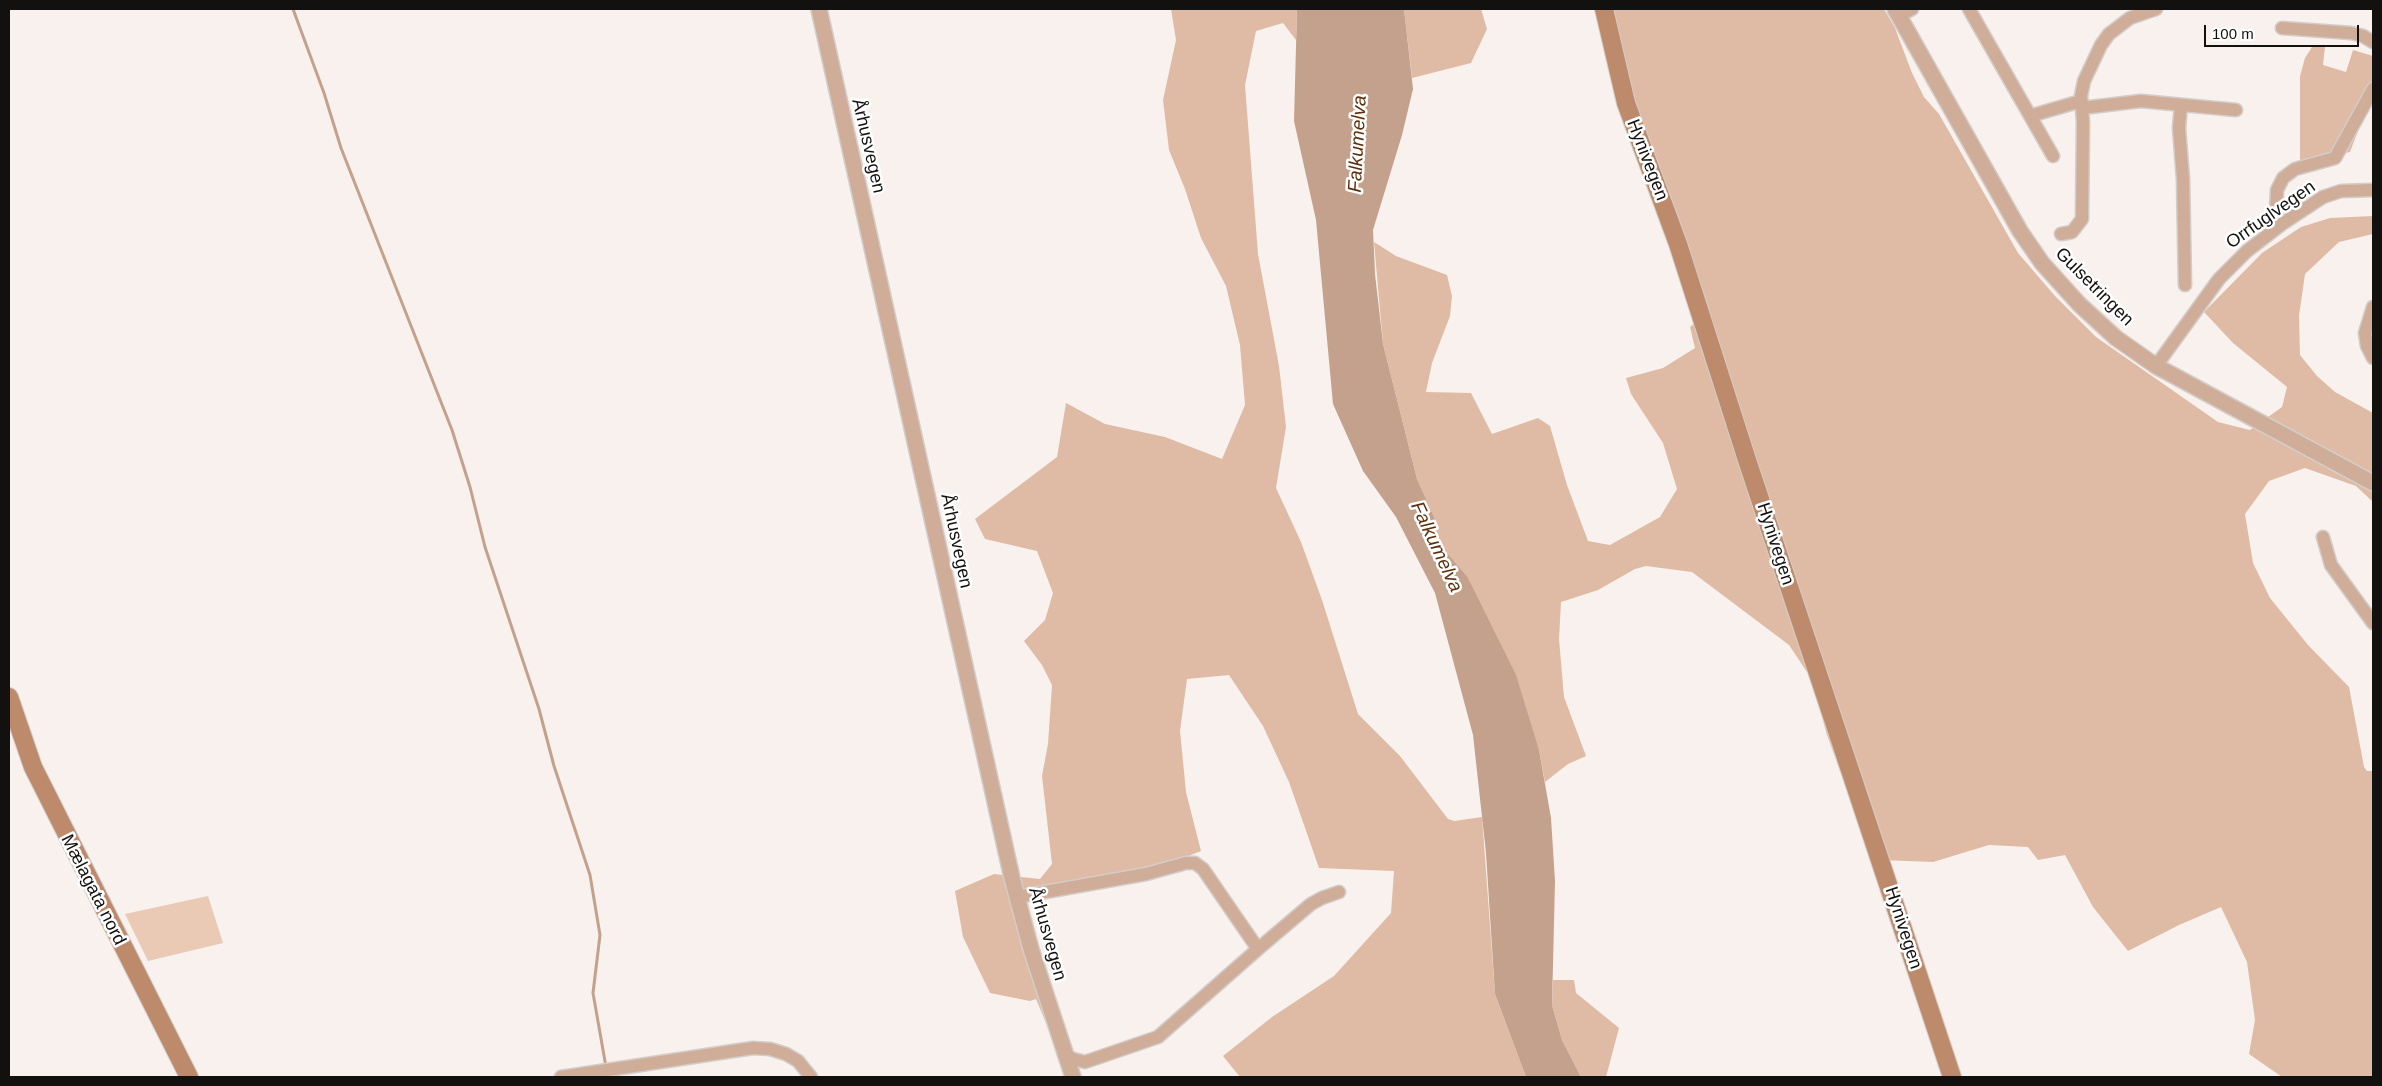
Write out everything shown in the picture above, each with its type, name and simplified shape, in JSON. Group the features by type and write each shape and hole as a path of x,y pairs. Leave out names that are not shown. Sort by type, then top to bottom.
{"main road":[{"name":"Hynivegen","path":"1604,9 1626,102 1678,244 1748,464 1952,1077"},
{"name":"Mælagata nord","path":"9,697 32,767 189,1077"}],"street":[{"name":"Århusvegen","path":"819,9 1017,897 1031,950 1073,1077"},
{"path":"1969,9 2053,156"},
{"path":"2061,234 2072,232 2082,219 2081,104 2084,81 2101,45 2109,34 2130,18 2156,9"},
{"name":"Gulsetringen","path":"1902,11 2007,210 2037,256 2057,281 2096,321 2156,366 2373,483"},
{"path":"2282,28 2351,33 2363,36 2373,42"},
{"path":"2276,213 2277,190 2283,178 2295,169 2335,158 2373,89"},
{"path":"2030,116 2081,104 2141,101 2236,110"},
{"path":"2181,105 2179,128 2183,179 2185,285"},
{"name":"Orrfuglvegen","path":"2156,366 2205,297 2232,265 2247,251 2282,224 2317,202 2341,191 2373,190"},
{"path":"2373,307 2365,333 2367,346 2373,358"},
{"path":"2323,537 2331,565 2373,623"},
{"path":"1017,897 1146,874 1186,863 1195,863 1203,868 1258,949"},
{"path":"1064,1054 1080,1062 1085,1062 1158,1037 1311,904 1339,892"},
{"path":"561,1077 753,1048 770,1049 786,1054 798,1061 811,1077"},
{"path":"1077,1077 1085,1062"}],"shaded area":[{"path":"1171,9 1297,9 1296,40 1283,23 1256,31 1245,85 1258,254 1279,366 1286,427 1276,488 1301,542 1322,600 1358,714 1400,756 1448,819 1454,821 1482,817 1495,994 1526,1077 1240,1077 1223,1056 1272,1017 1334,976 1391,913 1394,871 1319,868 1289,782 1263,726 1229,675 1187,679 1180,731 1186,792 1201,851 1153,870 1019,893 1069,1077 1036,999 1030,1001 990,993 963,937 955,891 994,874 1040,879 1052,864 1042,776 1048,744 1052,685 1042,665 1024,641 1045,620 1053,593 1037,551 985,539 975,519 1057,457 1066,403 1105,424 1165,437 1222,459 1245,405 1240,345 1226,286 1201,238 1185,189 1169,150 1163,100 1176,40"},
{"path":"1404,9 1481,9 1487,29 1471,63 1412,78"},
{"path":"1598,9 1884,9 1895,28 1912,73 1924,97 1939,114 2018,253 2055,296 2096,337 2218,422 2250,430 2282,407 2287,387 2233,343 2204,312 2262,253 2301,227 2330,218 2373,216 2373,234 2339,242 2305,274 2299,316 2300,355 2317,376 2335,392 2373,413 2373,502 2356,486 2305,468 2269,481 2245,514 2253,563 2270,598 2308,645 2349,687 2364,767 2367,771 2373,771 2373,1077 2282,1077 2249,1054 2255,1020 2247,962 2221,907 2179,925 2128,951 2093,907 2065,855 2038,860 2028,847 1989,845 1933,862 1881,860 1869,850 1827,735 1811,678 1789,645 1692,572 1646,566 1635,569 1598,590 1561,602 1559,639 1564,697 1586,756 1568,764 1545,782 1539,750 1467,576 1434,538 1435,519 1417,479 1383,344 1374,242 1396,256 1447,275 1452,296 1450,316 1432,363 1426,392 1471,393 1492,434 1538,418 1550,426 1567,485 1588,541 1610,545 1660,517 1677,489 1663,443 1631,394 1626,378 1663,368 1695,348 1690,327 1695,323"},
{"path":"2312,47 2325,47 2323,65 2346,72 2353,50 2373,56 2373,105 2367,107 2350,152 2300,162 2300,76 2305,58"},
{"path":"208,896 223,943 148,961 125,914"},
{"path":"1553,980 1574,980 1576,993 1619,1028 1606,1077 1581,1077 1562,1040 1552,1005"}],"water":[{"name":"Falkumelva","path":"1297,9 1404,9 1413,89 1402,135 1373,230 1375,274 1383,344 1417,479 1435,519 1434,538 1467,576 1516,675 1539,750 1551,818 1555,881 1552,1005 1562,1040 1581,1077 1526,1077 1495,994 1486,853 1473,735 1435,593 1396,517 1363,471 1333,404 1316,220 1294,121"}],"waterway":[{"path":"293,9 324,93 341,148 452,430 470,487 485,547 539,709 554,766 590,875 600,935 593,993 606,1067"}]}
